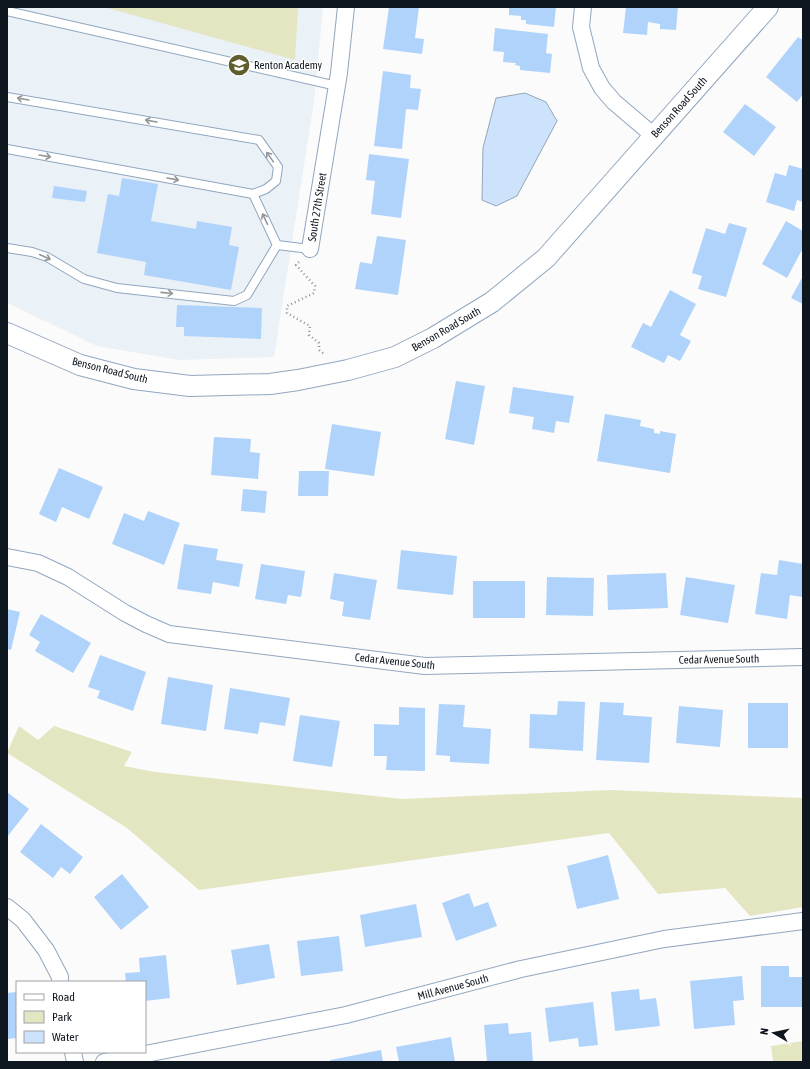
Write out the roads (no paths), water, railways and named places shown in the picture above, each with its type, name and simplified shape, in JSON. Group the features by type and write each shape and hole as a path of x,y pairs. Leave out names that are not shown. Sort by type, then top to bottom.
{"street":[{"name":"South 27th Street","path":"310,249 337,86 346,7"},
{"path":"583,7 581,27 591,68 602,88 614,102 654,136"},
{"name":"Benson Road South","path":"7,333 80,365 134,379 190,386 270,384 348,370 395,357 433,338 492,302 546,258 768,7"},
{"name":"Cedar Avenue South","path":"7,557 38,563 68,577 146,624 169,634 375,660 425,666 803,657"},
{"path":"7,907 23,920 46,950 60,977 60,981"},
{"name":"Mill Avenue South","path":"104,1062 346,1015 521,969 656,941 803,921"}],"lane":[{"path":"7,11 337,86"},
{"path":"7,97 259,140 278,167 276,181 266,189 253,194 7,149"},
{"path":"253,194 277,245"},
{"path":"277,245 310,249"},
{"path":"7,248 32,252 48,258 84,279 117,288 234,301 247,295 277,245"}],"water":[{"path":"525,93 546,102 557,121 517,196 496,206 482,200 483,148 496,98"}],"place":[{"name":"Renton Academy","path":"239,65"}]}
